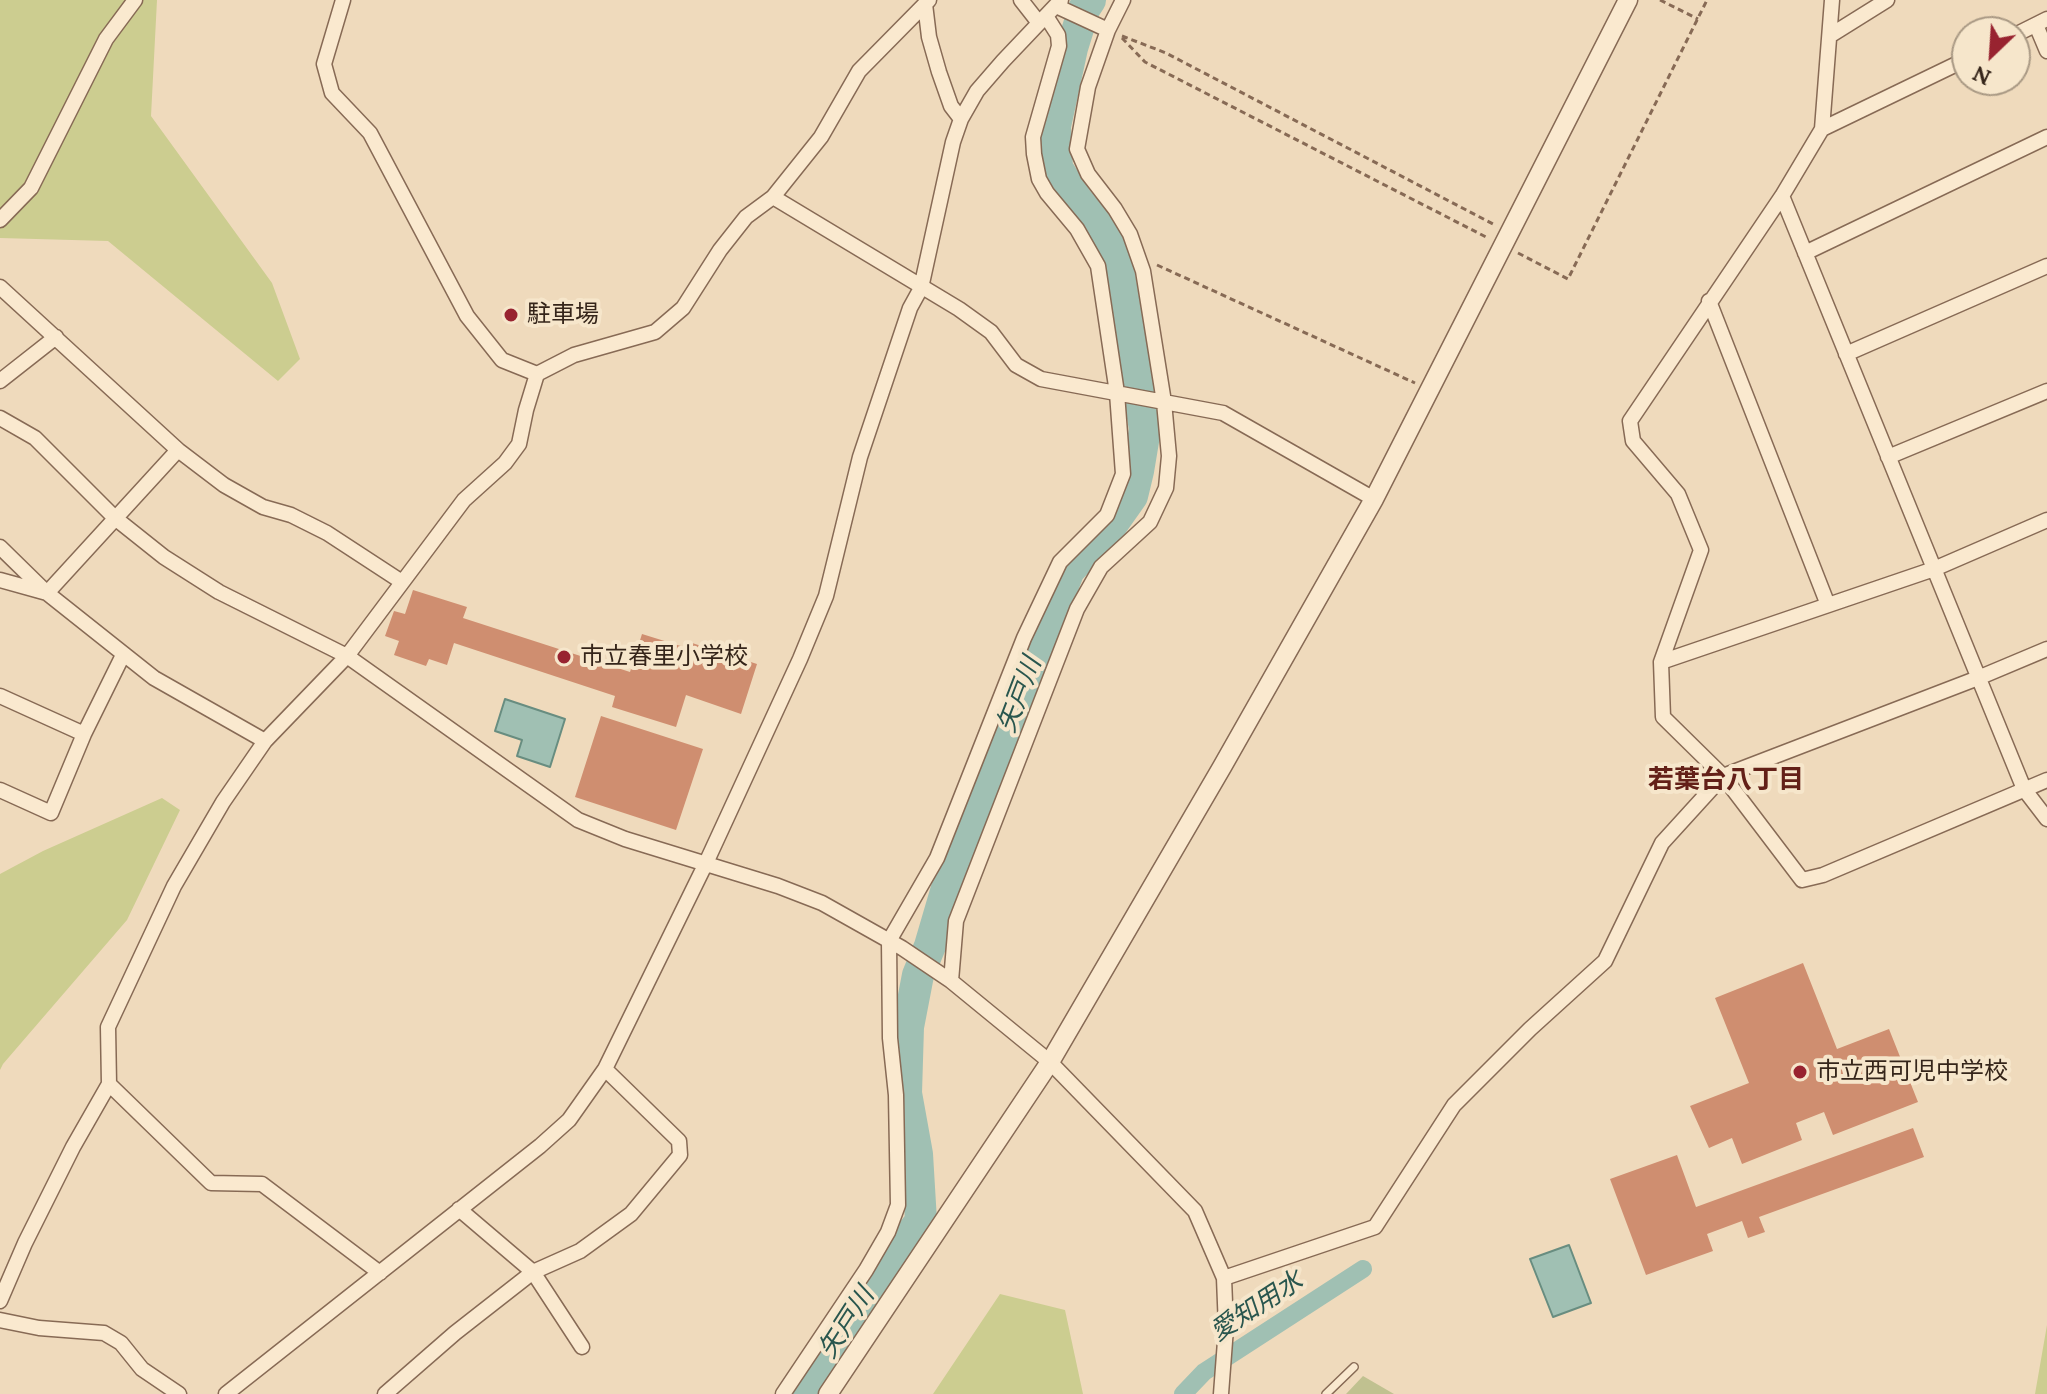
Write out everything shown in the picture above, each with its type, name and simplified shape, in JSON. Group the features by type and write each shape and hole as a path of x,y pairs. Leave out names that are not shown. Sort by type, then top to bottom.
{"street":[{"path":"0,220 31,188 106,39 135,0"},
{"path":"1021,0 1108,30"},
{"path":"951,981 956,921 1077,609 1101,567 1150,522 1166,488 1169,456 1164,402 1142,269 1130,234 1088,174 1077,149 1088,87 1108,30 1123,0"},
{"path":"828,1394 1050,1062 1222,767 1374,499 1628,0"},
{"path":"1832,0 1822,129 1782,196 1630,421 1633,441 1678,494 1701,550 1661,662 1663,717 1723,776 1802,880 1823,875 2047,780"},
{"path":"1831,35 1887,0"},
{"path":"340,2 324,64 332,93 370,133 467,316 502,360 537,374"},
{"path":"927,2 929,37 939,72 951,106 961,119"},
{"path":"0,1301 73,1147 109,1084 108,1027 174,886 223,802 265,741 347,656 464,500 505,463 519,444 537,374 574,355 655,332 683,308 720,250 746,217 773,197 821,137 859,71 927,2"},
{"path":"226,1394 540,1146 569,1120 605,1069 706,863 826,596 860,457 910,308 921,288 953,142 961,119 977,91 1051,11"},
{"path":"783,1394 866,1270 888,1232 898,1205 896,1095 888,1006 895,944 937,858 1024,638 1060,562 1107,515 1123,474 1117,393 1098,266 1077,229 1039,179 1034,154 1033,137 1059,46 1051,11"},
{"path":"2042,22 2047,51"},
{"path":"1822,129 1951,67"},
{"path":"1805,253 2047,137"},
{"path":"1782,196 2024,789 2047,819"},
{"path":"773,197 959,309 991,332 1016,365 1041,379 1223,413 1374,499"},
{"path":"1846,354 2047,266"},
{"path":"0,287 178,450 224,485 263,507 291,515 327,533 402,582"},
{"path":"1709,301 1828,605"},
{"path":"0,381 56,337"},
{"path":"1888,457 2047,391"},
{"path":"0,418 35,438 115,518 164,557 219,592 347,656 578,820 625,839 778,886 822,903 895,944 951,981 1050,1062 1195,1211 1224,1278 1226,1328 1221,1394"},
{"path":"47,593 178,450"},
{"path":"1661,662 1934,569 2047,520"},
{"path":"0,547 47,593 154,678 265,741"},
{"path":"0,580 47,593"},
{"path":"1224,1278 1375,1227 1454,1105 1530,1029 1605,961 1662,843 1723,776 2047,649"},
{"path":"0,790 51,813 84,734 123,655"},
{"path":"0,696 84,734"},
{"path":"385,1394 455,1333 533,1272 580,1251 631,1214 680,1155 679,1141 605,1069"},
{"path":"109,1084 211,1183 262,1184 380,1273"},
{"path":"459,1209 533,1272 582,1347"},
{"path":"0,1320 39,1328 104,1333 121,1343 142,1369 179,1394"}],"lane":[{"path":"1326,1394 1354,1367"}],"path":[{"path":"1660,0 1698,19"},
{"path":"1507,239 1145,62 1121,36 1166,53 1507,239 1568,279 1707,0"},
{"path":"1142,269 1155,265 1167,268 1430,390"}],"green space":[{"path":"0,0 157,0 151,116 272,283 300,359 278,381 108,241 0,238"},
{"path":"162,798 180,810 127,920 0,1070 0,874 43,851"},
{"path":"1000,1294 1065,1310 1083,1394 933,1394"},
{"path":"2047,1325 2047,1394 2035,1394"},
{"path":"1363,1376 1394,1394 1346,1394"}],"shaded area":[{"path":"505,699 565,719 550,767 517,756 522,740 495,731"},
{"path":"1569,1245 1591,1303 1553,1317 1530,1259"}],"building":[{"path":"413,590 467,607 463,618 630,672 642,634 687,648 689,642 757,664 741,714 686,695 676,727 612,707 615,696 454,643 447,665 429,659 426,666 394,655 399,641 385,636 394,611 405,614"},
{"path":"601,716 703,749 676,830 575,797"},
{"path":"1803,963 1837,1049 1889,1029 1918,1102 1833,1135 1824,1112 1796,1123 1802,1140 1742,1164 1732,1138 1709,1148 1690,1106 1749,1083 1715,998"},
{"path":"1913,1128 1924,1157 1759,1217 1765,1232 1748,1238 1742,1221 1707,1234 1713,1251 1646,1275 1610,1179 1677,1155 1696,1207"}],"waterway":[{"name":"矢戸川","path":"802,1394 861,1298 921,1221 917,1154 906,1093 908,1027 918,975 952,871 1069,570 1108,530 1132,496 1138,471 1145,429 1114,245 1077,200 1057,168 1055,126 1072,48 1084,9 1090,0"},
{"name":"愛知用水","path":"1183,1394 1204,1372 1363,1269"}],"place":[{"name":"駐車場","path":"511,315"},
{"name":"市立春里小学校","path":"564,657"},
{"name":"市立西可児中学校","path":"1800,1072"}],"district":[{"name":"若葉台八丁目","path":"1726,781"}]}
